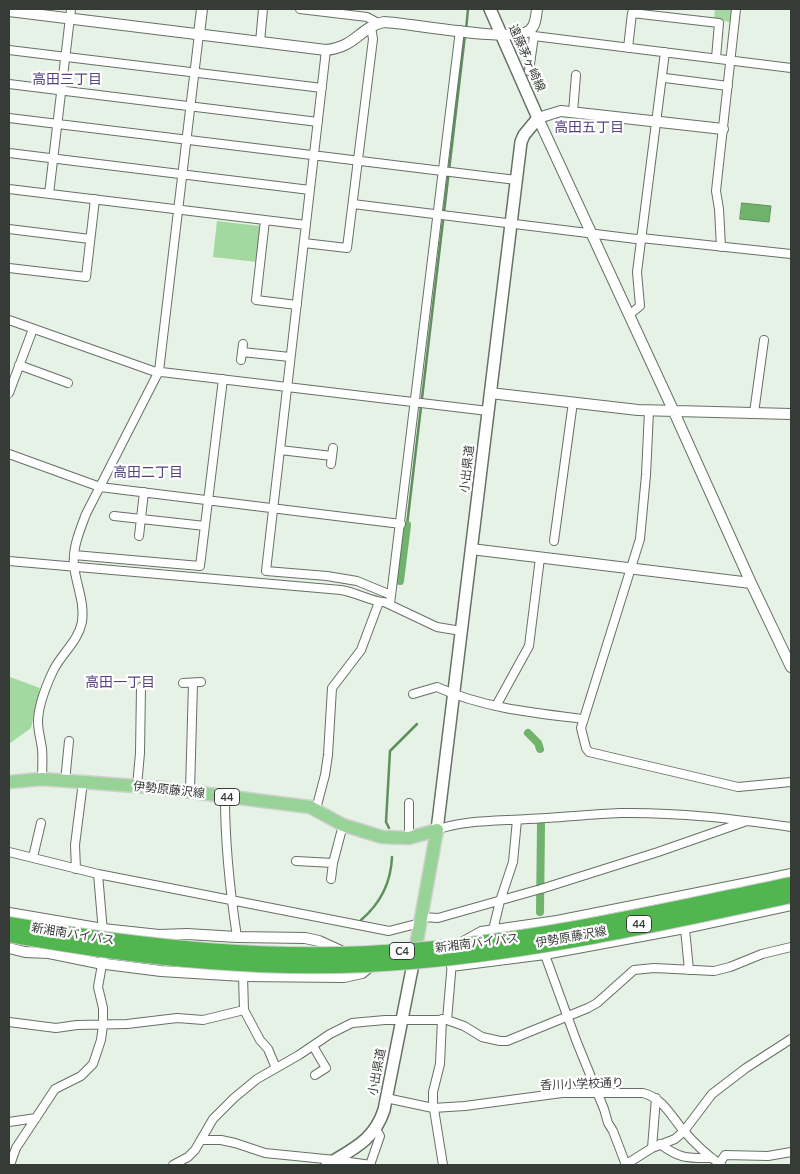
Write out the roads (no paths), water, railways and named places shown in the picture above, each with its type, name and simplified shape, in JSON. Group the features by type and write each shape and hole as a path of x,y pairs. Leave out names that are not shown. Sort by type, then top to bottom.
{"highway":[{"name":"新湘南バイパス","path":"9,924 140,944 207,950 296,954 382,952 485,943 791,885"},
{"name":"新湘南バイパス","path":"9,935 121,953 210,962 298,966 382,964 487,954 554,944 639,928 791,895"}],"main road":[{"name":"遠藤茅ヶ崎線","path":"490,9 538,118"},
{"name":"小出県道","path":"437,830 521,142 524,135 538,118"},
{"name":"伊勢原藤沢線","path":"9,782 42,779 137,786 190,791 316,809 343,825 382,837 409,838 437,830"},
{"path":"414,956 437,830"},
{"name":"伊勢原藤沢線","path":"455,957 776,890 791,885"},
{"name":"伊勢原藤沢線","path":"414,956 455,957 579,942 791,895"},
{"name":"小出県道","path":"331,1163 360,1144 376,1129 380,1121 414,956"}],"street":[{"path":"42,779 42,750 37,720 40,707 54,668 70,648 82,624 79,585 74,566 74,555 81,527 159,371 202,9"},
{"path":"260,42 263,9"},
{"path":"300,9 334,11 367,17 374,25 347,248 304,243"},
{"path":"529,71 532,34 537,9"},
{"path":"721,246 716,191 736,9"},
{"path":"9,11 71,14 199,34 326,50 344,47 374,25 394,22 501,35 532,34 791,68"},
{"path":"628,48 632,13 661,16 719,23 716,58"},
{"path":"49,194 71,14"},
{"path":"390,604 418,402 463,31"},
{"path":"9,50 322,88"},
{"path":"326,50 266,571 351,579 392,595"},
{"path":"629,315 640,306 637,272 665,52"},
{"path":"573,112 576,75"},
{"path":"665,78 728,86"},
{"path":"9,84 318,122"},
{"path":"723,129 573,112 555,112 538,118 791,667"},
{"path":"9,118 516,180"},
{"path":"9,153 310,190"},
{"path":"9,189 306,224"},
{"path":"9,268 86,277 95,199"},
{"path":"353,204 591,234 791,254"},
{"path":"265,220 256,300 297,305"},
{"path":"9,229 90,239"},
{"path":"9,320 148,369 488,411"},
{"path":"9,393 33,329"},
{"path":"754,413 764,340"},
{"path":"242,352 290,358"},
{"path":"19,366 68,383"},
{"path":"74,555 200,566 223,379"},
{"path":"490,393 674,412 791,414"},
{"path":"554,541 572,402"},
{"path":"649,410 646,475 640,538 581,728 586,748 590,752 738,787 791,782"},
{"path":"280,450 332,456"},
{"path":"9,454 100,487 400,524"},
{"path":"139,536 144,492"},
{"path":"114,516 205,526"},
{"path":"471,549 751,582"},
{"path":"496,706 529,646 540,558"},
{"path":"9,561 341,590 390,604 437,627 462,631"},
{"path":"316,809 328,755 332,688 361,650 379,602"},
{"path":"183,683 197,683 190,791"},
{"path":"137,786 140,753 141,687"},
{"path":"414,694 436,687 454,695 505,709 584,719"},
{"path":"65,780 69,741"},
{"path":"76,869 75,845 83,782"},
{"path":"225,797 225,819 237,938"},
{"path":"409,803 409,838"},
{"path":"437,830 460,825 571,815 620,813 658,813 791,827"},
{"path":"494,930 500,901 513,862 517,820"},
{"path":"9,852 98,874 389,930 421,920 438,918 500,901 658,852 748,821"},
{"path":"33,857 42,823"},
{"path":"331,879 333,863 343,825"},
{"path":"296,861 333,863"},
{"path":"443,1165 433,1108 433,1092 440,1064 444,1019 455,957 463,941 472,935 494,930 557,920 791,873"},
{"path":"10,1165 16,1148 55,1088 81,1076 93,1064 101,1040 103,1008 98,987 102,963 103,929 98,874"},
{"path":"768,878 776,890"},
{"path":"455,957 545,955 579,942 685,929 791,906"},
{"path":"9,913 103,929 159,935 195,934 237,938 305,938 319,941 343,952 355,955 414,956"},
{"path":"685,929 689,970"},
{"path":"173,1165 188,1157 202,1140 213,1119 257,1079 330,1034 352,1023 385,1020 444,1019 464,1026 482,1037 500,1042 507,1041 597,1002 634,970 654,968 714,972 762,954 791,947"},
{"path":"9,948 25,952 161,971 243,976 344,976 362,973 377,962 414,956"},
{"path":"545,955 576,1040 598,1092 608,1123 626,1165 656,1146 675,1139 684,1131 712,1094 746,1068 791,1039"},
{"path":"243,976 244,1010 260,1040 268,1050 276,1068"},
{"path":"9,1022 56,1028 177,1018 203,1020 244,1010"},
{"path":"313,1046 326,1068 316,1075"},
{"name":"香川小学校通り","path":"386,1098 433,1108 474,1105 562,1093 644,1093 656,1098"},
{"path":"656,1098 684,1131 720,1165 725,1155 771,1156 791,1152"},
{"path":"656,1098 656,1146"},
{"path":"9,1122 36,1118"},
{"path":"202,1140 228,1141 265,1153 331,1163 371,1165 380,1136 376,1129"},
{"path":"656,1146 681,1157 712,1158"}],"waterway":[{"path":"466,30 468,9"},
{"path":"407,525 465,35"},
{"path":"400,581 407,525"},
{"path":"389,828 386,822 390,751 417,724"},
{"path":"528,733 538,743 540,749"},
{"path":"540,912 541,825"},
{"path":"361,920 374,907 384,892 390,875 392,857"}],"district":[{"name":"高田三丁目","path":"67,79"},
{"name":"高田五丁目","path":"589,127"},
{"name":"高田二丁目","path":"148,472"},
{"name":"高田一丁目","path":"120,682"}]}
